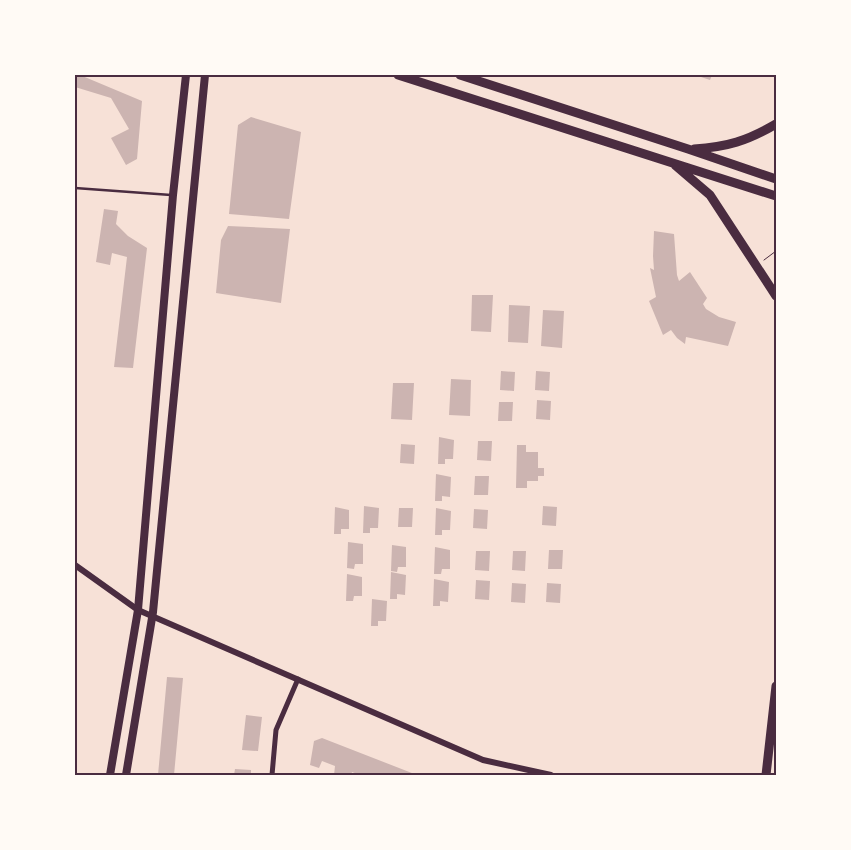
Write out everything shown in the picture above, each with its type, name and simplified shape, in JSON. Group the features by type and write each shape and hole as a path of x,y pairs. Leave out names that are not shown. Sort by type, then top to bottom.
{"main road":[{"path":"110,775 138,610 172,195 186,75"},
{"path":"126,775 153,617 205,75"},
{"path":"398,75 776,196"},
{"path":"460,75 688,149 776,180"},
{"path":"688,149 728,146 754,136 776,124"},
{"path":"671,162 710,195 776,296"},
{"path":"766,775 776,686"}],"street":[{"path":"75,566 138,610 153,617 483,760 551,775"},
{"path":"272,775 276,730 298,679"}],"lane":[{"path":"75,188 172,195"}],"path":[{"path":"764,260 776,251"}],"building":[{"path":"75,75 80,75 142,101 137,159 126,165 111,138 129,129 111,98 75,87"},
{"path":"695,75 712,75 710,80"},
{"path":"251,117 301,132 289,219 229,214 238,125"},
{"path":"104,209 118,211 116,224 128,236 147,248 133,368 114,367 127,257 112,253 110,265 96,262"},
{"path":"228,226 290,229 281,303 216,293 221,240"},
{"path":"654,231 674,234 679,281 690,272 707,298 703,304 706,309 719,317 736,322 728,346 686,337 685,344 671,330 663,335 649,301 656,297 650,268 654,270"},
{"path":"472,295 493,295 491,332 471,331"},
{"path":"509,305 530,306 528,343 508,342"},
{"path":"543,310 564,311 562,348 541,346"},
{"path":"501,371 515,372 514,391 500,390"},
{"path":"536,371 550,372 549,391 535,390"},
{"path":"451,379 471,380 470,416 449,415"},
{"path":"393,383 414,383 412,420 391,419"},
{"path":"537,400 551,401 550,420 536,419"},
{"path":"499,402 513,402 512,421 498,421"},
{"path":"439,437 454,440 453,459 445,459 445,464 438,464"},
{"path":"478,441 492,441 491,461 477,460"},
{"path":"401,444 415,445 414,464 400,463"},
{"path":"517,445 526,445 526,452 538,452 538,468 544,468 544,476 538,476 538,481 527,481 527,488 516,488"},
{"path":"436,474 451,477 450,497 442,496 442,501 435,501"},
{"path":"475,476 489,476 488,495 474,495"},
{"path":"364,506 379,508 378,528 370,528 370,533 363,533"},
{"path":"543,506 557,507 556,526 542,525"},
{"path":"335,507 349,510 349,529 341,529 341,534 334,534"},
{"path":"399,508 413,508 412,527 398,527"},
{"path":"436,508 451,511 450,530 442,530 442,535 435,535"},
{"path":"474,509 488,510 487,529 473,528"},
{"path":"348,542 363,544 363,564 355,564 354,569 347,568"},
{"path":"392,545 406,547 406,567 398,567 397,572 391,571"},
{"path":"435,547 450,550 450,569 442,569 441,574 434,574"},
{"path":"549,550 563,550 562,569 548,569"},
{"path":"476,551 490,551 489,571 475,570"},
{"path":"513,551 526,551 525,571 512,570"},
{"path":"391,572 406,575 405,595 397,594 397,599 390,599"},
{"path":"347,574 362,577 362,596 354,596 353,601 346,601"},
{"path":"434,579 449,582 448,602 440,601 440,606 433,606"},
{"path":"476,580 490,581 489,600 475,599"},
{"path":"512,583 526,584 525,603 511,602"},
{"path":"547,583 561,584 560,603 546,602"},
{"path":"372,599 387,601 386,621 378,621 378,626 371,626"},
{"path":"167,677 183,678 174,775 158,775"},
{"path":"246,715 262,717 258,751 242,750"},
{"path":"322,738 417,775 360,775 352,772 351,775 334,775 335,766 322,761 319,768 310,765 314,741"},
{"path":"235,769 251,770 251,775 234,775"}]}
